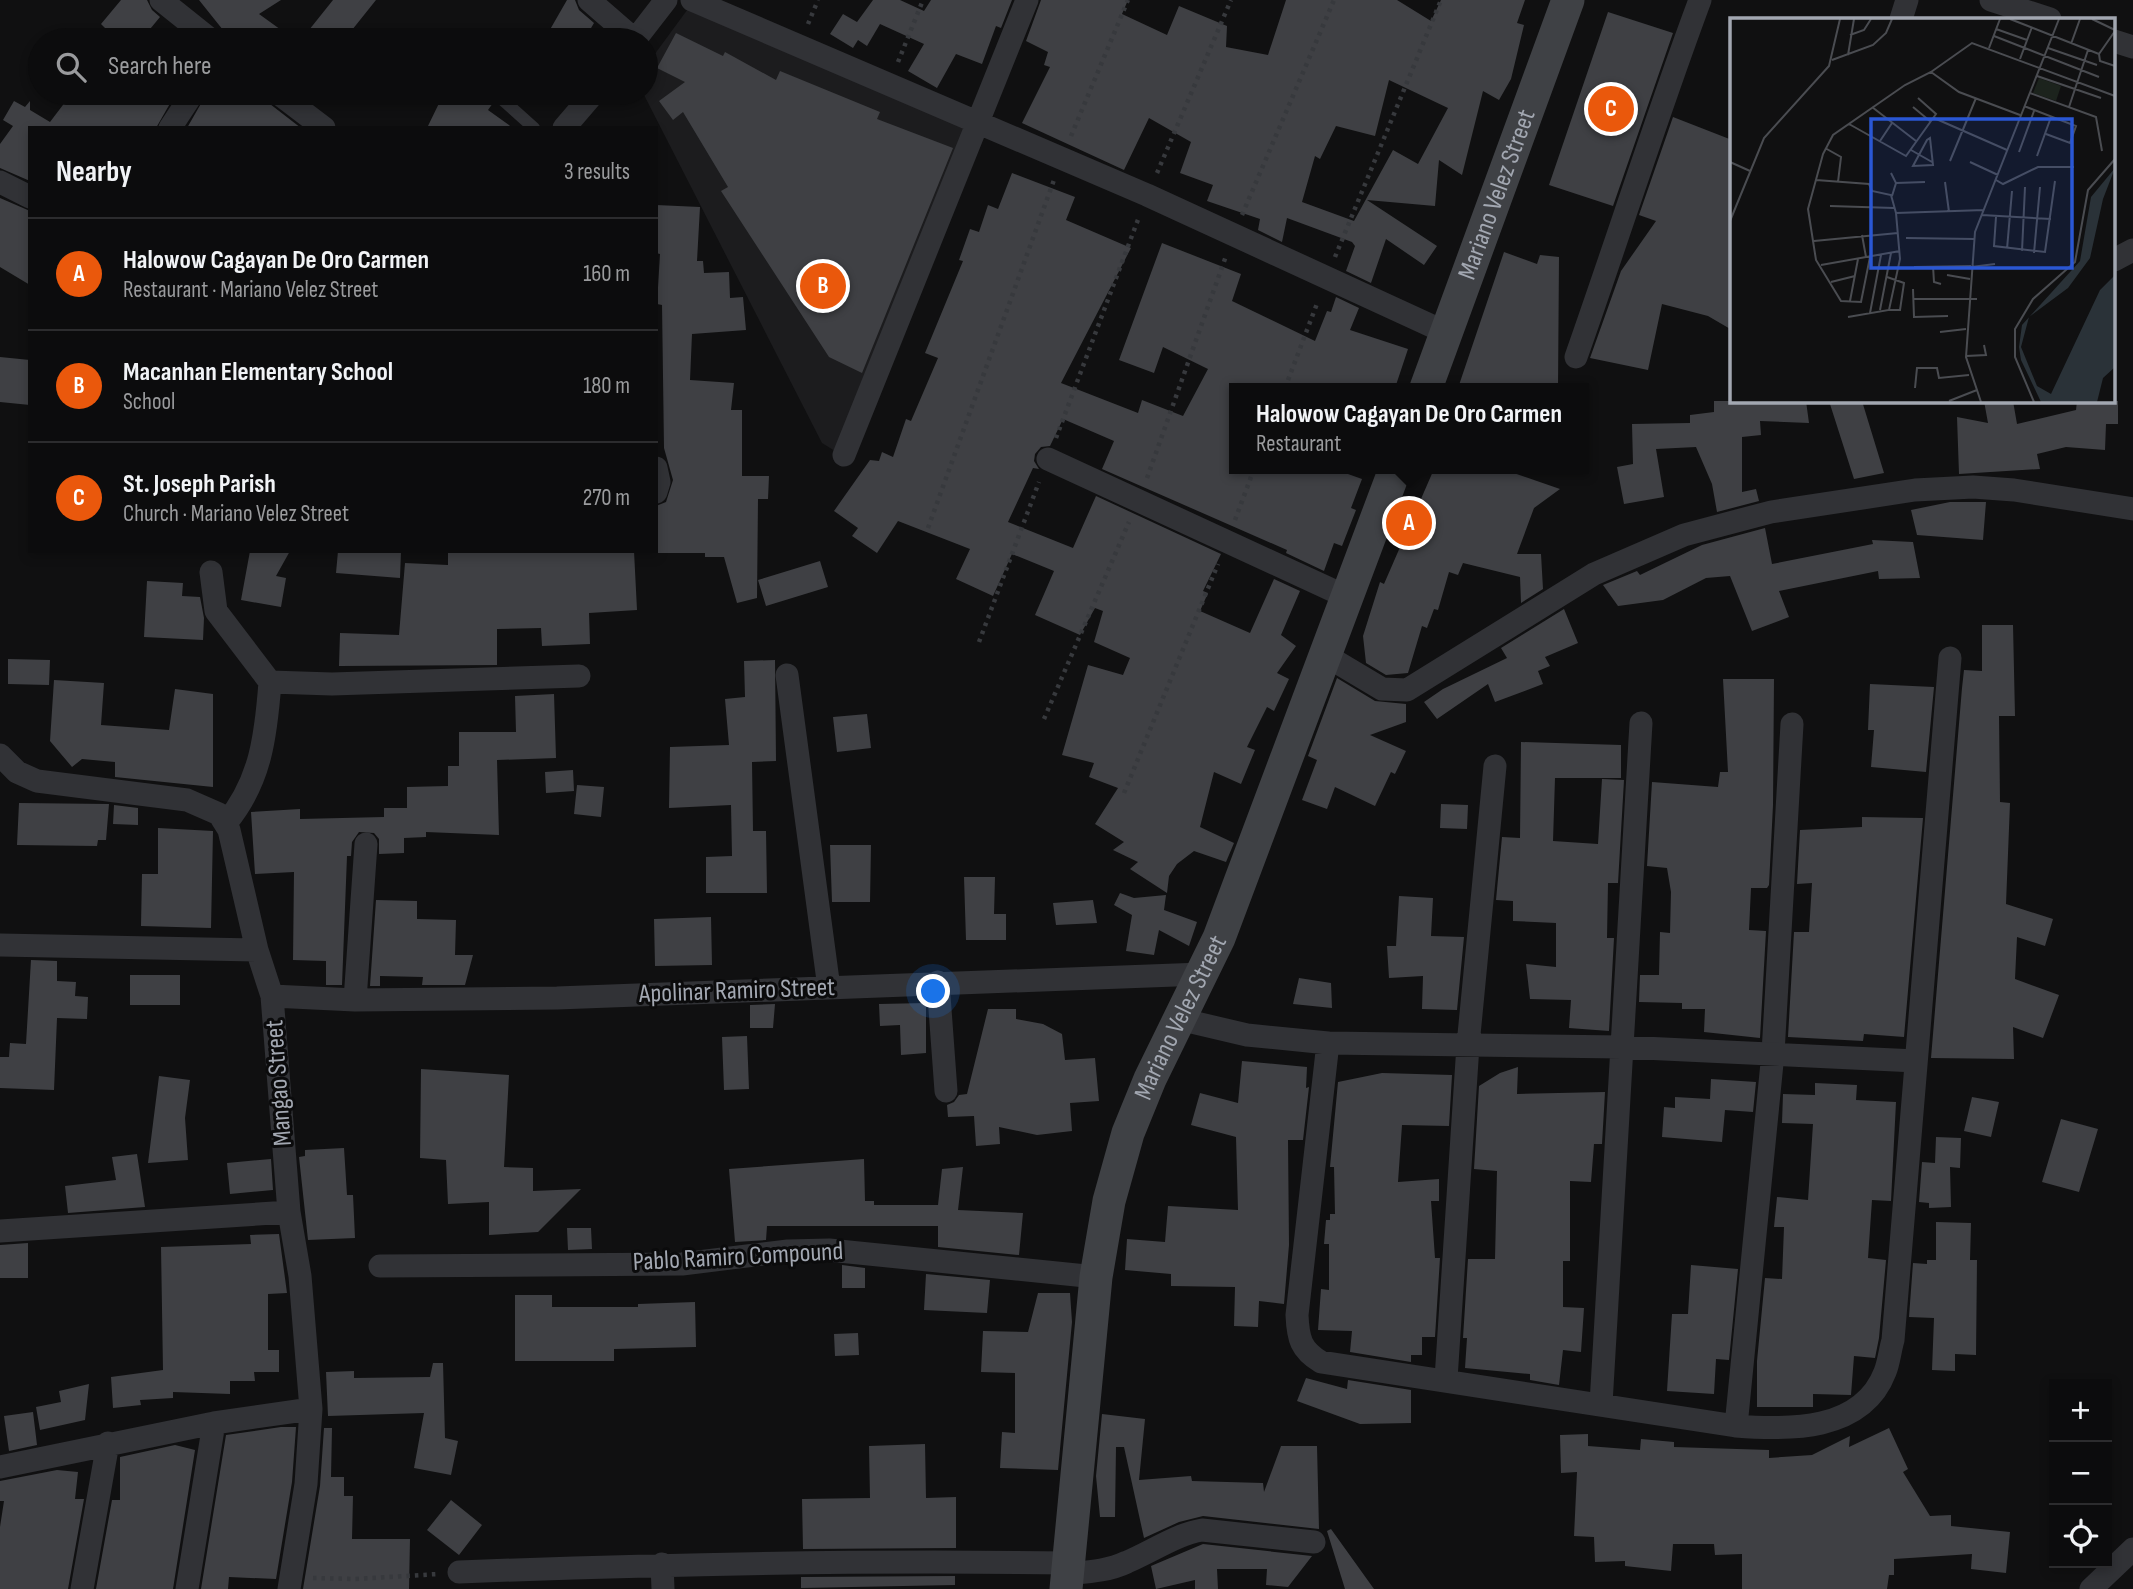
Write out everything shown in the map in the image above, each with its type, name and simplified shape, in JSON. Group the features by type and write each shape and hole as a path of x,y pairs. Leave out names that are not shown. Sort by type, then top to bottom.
{"street":[{"path":"161,0 196,28"},
{"path":"589,0 621,28"},
{"path":"644,28 666,0"},
{"path":"692,0 1147,195 1447,333"},
{"path":"844,455 1027,0"},
{"name":"Mariano Velez Street","path":"1428,383 1568,0"},
{"path":"1576,357 1624,223 1658,113 1700,0"},
{"path":"1902,18 1908,0"},
{"path":"1991,0 2047,18"},
{"path":"2116,42 2133,47"},
{"path":"171,126 185,105"},
{"path":"291,105 312,124"},
{"path":"566,126 584,105"},
{"path":"0,182 28,196"},
{"path":"2116,259 2133,250"},
{"path":"1048,459 1345,596"},
{"name":"Mariano Velez Street","path":"1068,1575 1096,1277 1109,1201 1128,1133 1219,938 1345,596 1393,474"},
{"path":"1325,655 1382,689 1407,690 1594,574 1684,536 1771,512 1915,490 1973,487 2014,490 2133,509"},
{"path":"0,755 16,772 37,781 187,800 219,814 226,824 243,803 261,760 270,682 216,611 211,572"},
{"path":"1328,1043 1297,1315 1298,1335 1305,1353 1321,1363 1446,1379 1736,1426 1775,1429 1809,1427 1845,1415 1868,1399 1884,1373 1893,1340 1950,658"},
{"path":"787,674 829,988"},
{"path":"270,682 332,684 579,676"},
{"path":"1601,1405 1641,723"},
{"path":"1736,1426 1773,1053 1792,724"},
{"path":"1446,1379 1468,1045 1495,766"},
{"name":"Mangao Street","path":"226,824 257,950 272,996 289,1212 300,1276 311,1409 306,1484 290,1583"},
{"path":"355,1000 366,844"},
{"path":"0,945 257,950"},
{"name":"Apolinar Ramiro Street","path":"272,996 355,1000 557,998 1202,974"},
{"path":"938,982 946,1091"},
{"path":"1179,1019 1247,1035 1328,1043 1622,1047 1916,1061"},
{"path":"0,1231 289,1212"},
{"name":"Pablo Ramiro Compound","path":"380,1266 682,1264 788,1251 829,1250 1096,1277"},
{"path":"0,1467 214,1423 311,1409"},
{"path":"187,1589 214,1423"},
{"path":"82,1589 108,1443"},
{"path":"459,1572 662,1564 896,1561 1068,1575 1097,1572 1124,1564 1189,1532 1202,1530 1314,1542"},
{"path":"2091,1589 2133,1549"},
{"path":"662,1564 663,1589"}],"lane":[{"path":"508,105 532,126"}],"path":[{"path":"890,83 923,0"},
{"path":"929,528 1062,158 1128,0"},
{"path":"979,642 1147,195 1231,0"},
{"path":"1233,235 1334,0"},
{"path":"1287,383 1327,277 1441,0"},
{"path":"1124,793 1252,474"},
{"path":"290,1583 459,1572"}],"shaded area":[{"path":"693,2 969,128 835,451 822,443 649,105 658,105 658,50"}],"building":[{"path":"121,0 147,0 152,10 160,17 151,28 105,28 101,24"},
{"path":"199,0 281,0 259,14 278,28 221,28"},
{"path":"333,0 376,0 354,28 311,28"},
{"path":"567,0 575,0 579,10 594,23 591,28 551,28"},
{"path":"873,0 900,0 924,11 931,0 1012,0 1001,28 996,26 982,64 956,54 937,88 908,71 924,44 880,24 867,46 858,40 853,48 830,34 843,14 857,22"},
{"path":"1041,0 1128,0 1122,14 1167,35 1179,6 1227,26 1226,47 1268,55 1286,0 1397,0 1431,21 1441,0 1525,0 1517,23 1524,25 1511,79 1499,100 1483,91 1462,175 1439,160 1435,206 1367,200 1437,246 1424,265 1386,239 1371,283 1346,271 1355,246 1352,242 1287,218 1282,242 1258,230 1260,219 1207,201 1213,185 1180,173 1191,142 1149,118 1124,170 1022,123 1050,67 1044,65 1048,52 1026,41","holes":["1389,80 1448,108 1418,164 1393,150 1354,221 1302,202 1315,156 1320,159 1336,126 1375,136"]},
{"path":"1608,12 1673,33 1613,206 1549,185"},
{"path":"676,33 723,56 725,52 776,80 780,71 880,112 877,119 953,148 862,373 829,357 721,191 728,187 683,112 673,120 659,101 685,82 658,66"},
{"path":"14,101 25,107 28,103 30,110 50,122 63,105 169,105 157,126 28,126 28,180 0,168 0,144 13,126 3,120"},
{"path":"200,105 271,105 298,126 188,126"},
{"path":"438,105 492,105 488,110 510,126 428,126"},
{"path":"1673,117 1730,139 1730,329 1708,316 1662,304 1648,370 1590,358 1621,271 1656,221 1639,215"},
{"path":"1012,173 1075,197 1066,220 1131,248 1061,383 1138,413 1142,400 1183,416 1208,369 1163,347 1154,373 1119,360 1162,243 1241,274 1232,301 1315,341 1336,297 1359,308 1350,330 1408,349 1397,383 1229,383 1229,474 1348,474 1362,479 1351,508 1356,510 1342,546 1334,543 1324,571 1286,553 1287,550 1102,469 1114,441 1063,419 1050,446 1041,447 1035,454 1034,461 1039,469 1033,468 1008,522 1073,548 1096,496 1221,554 1203,591 1208,593 1200,611 1250,633 1274,579 1300,591 1281,635 1296,646 1277,673 1289,679 1274,711 1267,707 1247,747 1255,750 1241,784 1214,772 1200,827 1234,843 1226,862 1194,851 1177,864 1169,876 1167,893 1130,869 1138,862 1113,850 1124,842 1095,824 1118,788 1089,777 1094,763 1062,755 1088,665 1123,675 1130,658 1094,642 1103,611 1095,608 1080,635 1035,615 1054,571 1012,554 993,596 956,579 970,549 898,521 877,553 852,536 858,528 834,511 870,460 879,461 882,452 893,457 906,419 911,421 938,358 925,353 963,261 959,260 970,229 979,232 988,205 998,209"},
{"path":"0,198 28,210 28,284 0,267"},
{"path":"658,205 700,207 697,261 703,261 704,273 729,272 730,298 743,297 746,330 692,334 690,380 734,383 731,410 742,410 742,476 769,476 768,499 758,499 757,598 737,603 724,557 705,557 705,553 658,553 658,505 666,502 673,480 664,448 662,305 658,304"},
{"path":"1504,252 1537,264 1540,255 1559,257 1558,383 1460,383"},
{"path":"0,357 28,360 28,405 0,402"},
{"path":"1714,401 1806,402 1809,423 1760,421 1761,435 1742,437 1742,492 1756,489 1759,501 1717,512 1712,484 1696,447 1656,449 1664,497 1624,504 1617,467 1633,464 1632,424 1690,423 1690,415 1714,412"},
{"path":"2118,401 2118,424 2106,424 2105,450 2066,447 2037,454 2040,469 1959,474 1957,417 1988,423 1984,402 2013,402 2017,424 2076,410 2077,402"},
{"path":"1829,402 1862,402 1884,473 1854,479"},
{"path":"1432,474 1516,474 1560,489 1534,508 1517,554 1541,554 1543,589 1521,603 1520,577 1463,563 1458,575 1449,572 1438,610 1434,609 1427,628 1422,626 1408,673 1386,675 1366,663 1363,636 1380,582 1384,584"},
{"path":"1950,502 1986,502 1983,540 1917,535 1911,510"},
{"path":"1765,528 1772,564 1873,544 1872,540 1913,542 1920,578 1879,579 1878,571 1779,591 1789,617 1752,631 1730,576 1706,578 1663,600 1618,606 1603,585 1637,571 1640,575 1702,545"},
{"path":"250,553 289,553 276,576 286,578 281,607 241,600"},
{"path":"338,553 401,553 400,578 336,573"},
{"path":"448,553 634,553 637,610 589,613 590,644 542,646 541,628 497,629 497,665 339,666 340,633 399,635 405,563 448,565"},
{"path":"820,561 828,587 766,606 758,580"},
{"path":"147,581 183,583 182,596 200,597 204,618 203,640 144,637"},
{"path":"1564,609 1578,643 1545,657 1550,666 1538,671 1543,684 1495,702 1488,684 1437,719 1424,702 1443,689 1507,658 1501,648"},
{"path":"1982,625 2013,625 2015,716 1999,716 2000,802 2010,803 2006,904 2053,919 2045,946 2017,937 2015,979 2059,995 2043,1038 2013,1027 2014,1059 1931,1058 1964,670 1982,671"},
{"path":"8,659 50,660 49,685 8,684"},
{"path":"775,660 776,761 752,762 753,831 766,831 767,893 706,893 706,857 732,856 731,805 669,808 670,747 729,745 725,699 745,697 744,661"},
{"path":"1337,678 1375,701 1406,704 1406,722 1370,735 1406,751 1395,774 1391,772 1375,806 1335,787 1327,809 1302,800 1317,760 1308,756"},
{"path":"1723,679 1774,679 1769,885 1767,888 1751,888 1749,930 1766,931 1760,1038 1704,1032 1705,1009 1682,1009 1682,1003 1639,1002 1640,975 1659,975 1660,932 1670,933 1671,892 1667,868 1647,866 1652,782 1718,787 1720,772 1728,772"},
{"path":"54,680 104,683 101,725 169,730 175,689 213,694 213,787 115,777 115,762 82,759 72,767 50,741"},
{"path":"1870,684 1934,687 1926,772 1871,767 1874,730 1868,730"},
{"path":"554,694 556,758 497,760 499,835 426,832 426,837 404,838 404,853 379,854 379,839 374,833 359,832 352,842 351,856 347,856 342,985 326,985 326,961 293,960 294,872 255,874 251,812 300,809 300,819 384,817 384,808 407,808 407,787 448,786 448,766 459,766 459,732 516,732 515,696"},
{"path":"867,714 871,748 837,752 833,717"},
{"path":"1521,742 1621,745 1621,778 1555,778 1553,841 1598,844 1602,779 1624,780 1618,883 1608,883 1607,938 1614,938 1609,1031 1569,1028 1571,1000 1530,999 1526,964 1556,967 1556,923 1513,921 1513,901 1496,900 1502,837 1520,838"},
{"path":"573,770 574,791 546,793 545,772"},
{"path":"577,785 604,787 601,817 574,814"},
{"path":"19,803 109,804 106,840 98,840 97,846 17,845"},
{"path":"1441,804 1468,805 1467,829 1440,828"},
{"path":"114,805 138,808 138,825 113,824"},
{"path":"1862,817 1923,818 1904,1037 1864,1034 1863,1041 1788,1037 1794,932 1809,932 1812,883 1797,884 1800,830 1862,827"},
{"path":"158,828 213,831 211,928 141,926 142,874 158,874"},
{"path":"830,845 871,845 870,902 832,902"},
{"path":"964,877 995,877 994,914 1006,914 1006,940 966,940"},
{"path":"1120,893 1134,898 1166,895 1164,910 1197,922 1189,946 1159,930 1154,955 1126,951 1132,915 1114,905"},
{"path":"1399,896 1433,898 1431,936 1464,937 1457,1010 1422,1009 1423,976 1389,978 1387,946 1396,946"},
{"path":"376,900 417,901 417,919 456,920 455,955 473,955 465,985 422,985 423,977 380,976 380,986 370,986"},
{"path":"1093,900 1097,923 1056,925 1053,903"},
{"path":"711,917 712,965 655,966 654,919"},
{"path":"31,960 57,961 57,981 76,982 75,996 88,997 87,1019 57,1018 54,1090 0,1088 0,1057 9,1057 10,1043 26,1044"},
{"path":"130,975 180,975 180,1005 130,1005"},
{"path":"1299,978 1331,983 1332,1008 1293,1004"},
{"path":"926,1003 926,1053 901,1055 900,1025 880,1026 879,1004"},
{"path":"775,1004 773,1028 750,1028 750,1005"},
{"path":"988,1009 1016,1009 1016,1019 1043,1024 1062,1034 1065,1060 1095,1058 1099,1101 1070,1103 1072,1131 1037,1135 999,1127 1000,1144 976,1146 974,1116 948,1117 947,1105 954,1102 959,1095 967,1094"},
{"path":"747,1036 749,1089 724,1090 722,1037"},
{"path":"1242,1061 1307,1067 1306,1088 1309,1087 1303,1140 1288,1140 1289,1245 1284,1304 1259,1301 1258,1327 1234,1326 1235,1287 1171,1286 1171,1274 1125,1270 1127,1239 1165,1242 1168,1206 1238,1210 1236,1137 1191,1125 1200,1093 1238,1103"},
{"path":"1518,1067 1517,1094 1605,1092 1602,1144 1594,1144 1591,1182 1570,1181 1570,1261 1563,1261 1563,1307 1584,1308 1581,1352 1563,1350 1559,1385 1530,1380 1530,1374 1465,1368 1467,1338 1463,1338 1468,1259 1495,1259 1497,1171 1474,1169 1479,1086 1500,1073"},
{"path":"421,1069 509,1075 504,1167 533,1168 533,1191 581,1189 538,1232 489,1235 489,1202 448,1204 446,1160 420,1158"},
{"path":"1382,1073 1452,1075 1449,1126 1402,1125 1398,1182 1439,1179 1439,1201 1431,1201 1435,1258 1440,1258 1435,1337 1422,1337 1422,1355 1411,1355 1411,1362 1350,1352 1352,1331 1318,1330 1321,1289 1329,1290 1329,1244 1324,1244 1326,1220 1330,1220 1330,1214 1335,1214 1334,1167 1330,1167 1338,1082"},
{"path":"159,1076 190,1080 185,1118 188,1160 148,1163"},
{"path":"1711,1079 1756,1082 1753,1112 1725,1110 1722,1142 1662,1137 1664,1107 1675,1108 1675,1097 1710,1099"},
{"path":"1815,1083 1857,1085 1856,1100 1896,1102 1891,1201 1872,1200 1868,1258 1886,1260 1879,1338 1875,1358 1854,1356 1851,1395 1813,1394 1813,1407 1757,1407 1757,1361 1765,1278 1782,1279 1784,1227 1774,1227 1777,1197 1808,1200 1813,1124 1782,1123 1783,1094 1815,1095"},
{"path":"1972,1097 1999,1102 1991,1137 1964,1131"},
{"path":"2061,1119 2098,1129 2079,1192 2042,1182"},
{"path":"1936,1137 1961,1138 1960,1168 1950,1167 1951,1207 1929,1208 1929,1203 1919,1202 1922,1162 1935,1163"},
{"path":"344,1148 347,1195 353,1195 355,1238 308,1240 299,1157 305,1156 305,1150"},
{"path":"137,1154 145,1207 68,1213 65,1186 116,1180 112,1157"},
{"path":"271,1159 273,1190 230,1194 227,1163"},
{"path":"864,1159 865,1201 874,1201 874,1205 938,1205 942,1169 963,1167 958,1210 1023,1213 1019,1255 938,1247 938,1226 767,1226 766,1240 735,1242 729,1169"},
{"path":"1936,1222 1971,1223 1970,1260 1977,1260 1976,1355 1955,1354 1955,1371 1932,1370 1934,1318 1909,1317 1913,1263 1927,1264 1927,1260 1936,1260"},
{"path":"567,1228 591,1228 592,1249 568,1250"},
{"path":"279,1234 287,1293 268,1294 268,1350 279,1350 279,1372 254,1372 255,1381 230,1381 230,1394 173,1392 173,1398 140,1400 141,1405 113,1408 111,1377 163,1370 161,1247 251,1244 250,1235"},
{"path":"28,1243 28,1278 0,1278 0,1245"},
{"path":"842,1265 865,1268 865,1288 842,1288"},
{"path":"1691,1265 1738,1269 1729,1360 1716,1359 1714,1394 1667,1391 1672,1314 1688,1314"},
{"path":"926,1274 990,1280 987,1313 924,1310"},
{"path":"1038,1293 1070,1293 1072,1322 1058,1470 1000,1468 1002,1432 1015,1433 1015,1373 981,1372 983,1331 1028,1332"},
{"path":"515,1295 552,1295 552,1307 638,1307 638,1304 695,1302 696,1347 614,1349 614,1361 515,1361"},
{"path":"858,1333 859,1355 835,1356 834,1334"},
{"path":"433,1363 443,1363 445,1438 458,1441 451,1475 414,1468 424,1413 328,1416 326,1372 354,1371 354,1378 430,1377"},
{"path":"1306,1378 1347,1389 1348,1380 1411,1390 1411,1423 1360,1424 1297,1401"},
{"path":"89,1384 85,1420 40,1430 36,1407 61,1402 59,1391"},
{"path":"33,1412 37,1445 9,1451 4,1416"},
{"path":"1102,1414 1145,1419 1139,1480 1191,1476 1192,1481 1263,1483 1264,1492 1281,1446 1317,1446 1319,1529 1203,1516 1179,1522 1144,1538 1124,1447 1116,1447 1115,1517 1100,1517 1096,1476"},
{"path":"296,1427 292,1482 276,1579 229,1577 228,1589 201,1589 226,1435"},
{"path":"324,1428 332,1428 331,1477 344,1477 344,1496 353,1496 352,1539 410,1539 409,1589 303,1589 320,1486"},
{"path":"1889,1428 1908,1469 1903,1472 1930,1516 1951,1515 1951,1526 2010,1532 2006,1573 1971,1569 1972,1554 1894,1559 1894,1575 1889,1575 1887,1589 1742,1589 1742,1554 1715,1555 1714,1544 1673,1544 1671,1571 1625,1566 1625,1561 1595,1562 1594,1537 1574,1536 1577,1472 1561,1473 1560,1435 1588,1434 1588,1446 1640,1450 1641,1439 1674,1442 1674,1447 1769,1450 1769,1458 1812,1455 1850,1436 1849,1447"},
{"path":"925,1444 926,1498 956,1497 956,1548 803,1549 802,1499 870,1498 869,1446"},
{"path":"175,1445 195,1450 173,1589 96,1589 112,1500 120,1500 120,1457"},
{"path":"57,1470 78,1472 75,1499 84,1499 68,1589 0,1589 0,1527 4,1501 0,1501 0,1481"},
{"path":"451,1500 482,1525 459,1555 427,1530"},
{"path":"1331,1529 1374,1589 1345,1589 1327,1531"},
{"path":"1203,1544 1312,1556 1288,1587 1266,1585 1267,1569 1217,1569 1218,1589 1195,1589 1195,1580 1156,1589 1151,1566"},
{"path":"955,1576 955,1585 801,1588 801,1577"}],"place":[{"name":"St. Joseph Parish","path":"1611,109"},
{"name":"Macanhan Elementary School","path":"823,286"},
{"name":"Halowow Cagayan De Oro Carmen","path":"1409,523"}]}
